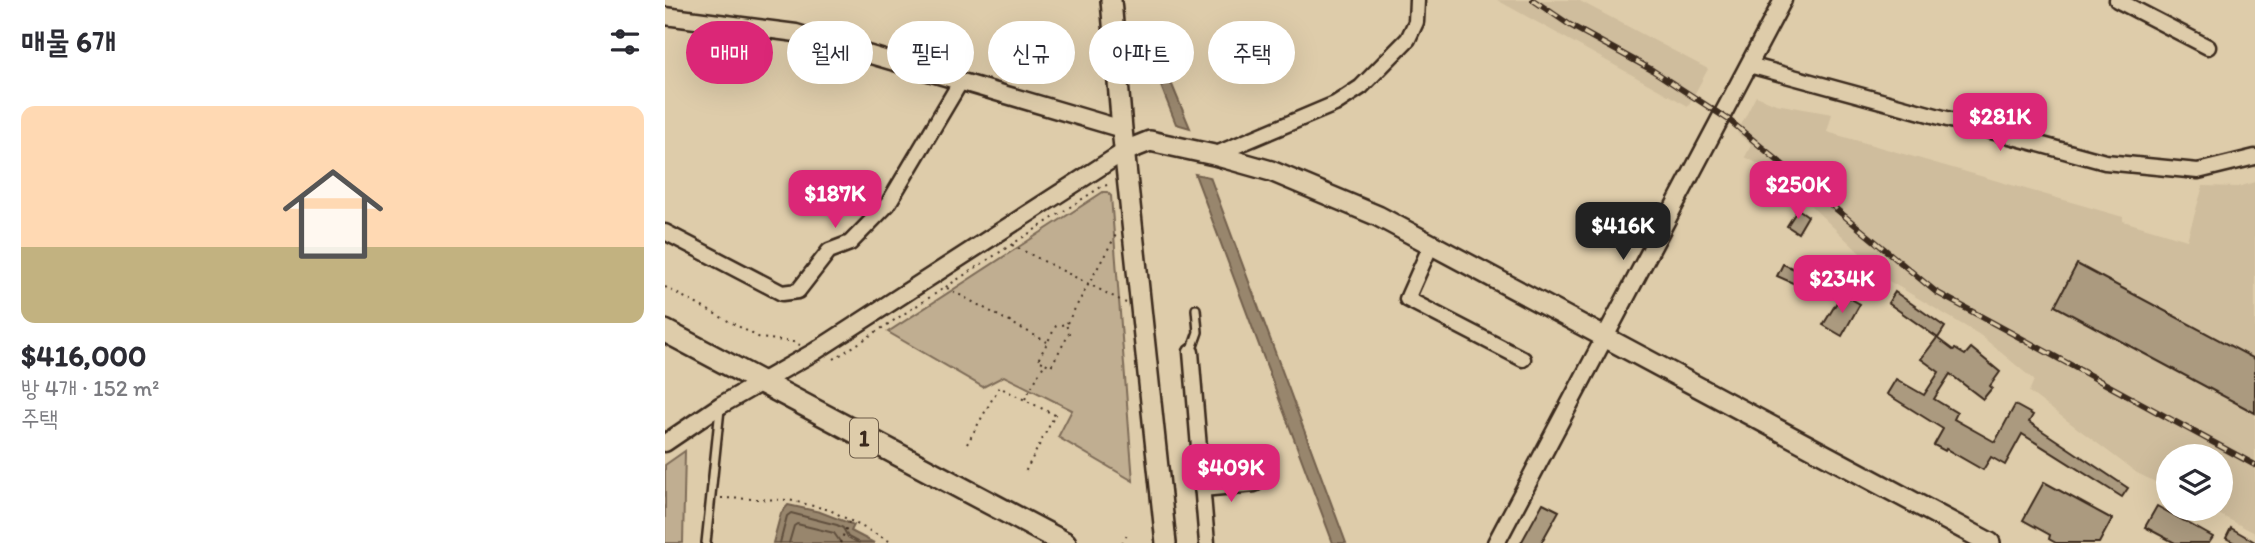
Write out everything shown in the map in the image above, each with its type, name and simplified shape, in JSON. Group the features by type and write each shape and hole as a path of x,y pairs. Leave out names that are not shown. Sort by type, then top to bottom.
{"main road":[{"path":"1111,0 1166,543"},
{"path":"1125,151 1150,141 1214,155 1283,176 1378,216 1990,543"},
{"name":"1","path":"665,331 1065,543"}],"street":[{"path":"1214,155 1335,104 1361,87 1408,39 1416,22 1417,0"},
{"path":"1496,543 1783,0"},
{"path":"2117,0 2208,47"},
{"path":"665,16 796,33 887,59"},
{"path":"1749,65 2105,162 2198,171 2255,157"},
{"path":"665,232 782,293 798,291 829,251 849,243 888,204 959,84"},
{"path":"971,84 1122,129"},
{"path":"665,443 721,405 814,352 1125,151"},
{"path":"1431,245 1407,299 1523,359"},
{"path":"1191,352 1207,543"},
{"path":"1202,489 1255,484"}],"lane":[{"path":"1191,352 1199,332 1196,309"},
{"path":"706,543 721,405"}],"path":[{"path":"834,359 1101,187 1108,184 1128,184"},
{"path":"1066,324 1056,326 1038,360 1051,366 1069,334 1066,324 1119,229"},
{"path":"1012,244 1127,303"},
{"path":"665,287 760,338 793,341 814,352"},
{"path":"945,287 1047,342"},
{"path":"1024,400 1045,363"},
{"path":"967,444 999,387 1055,415 1024,474"},
{"path":"711,497 789,500 831,510 893,543"},
{"path":"840,543 850,520"},
{"path":"1122,543 1129,530"}],"shaded area":[{"path":"1497,0 1578,0 1708,69 1688,106"},
{"path":"1756,96 1776,104 1832,114 1827,132 2123,217 2123,221 2187,240 2203,186 2238,187 2255,182 2255,533 2232,521 2233,444 2156,444 2156,482 2137,473 2029,392 2034,380 1980,335 1889,281 1778,174 1745,157 1751,145 1737,133"},
{"path":"1103,192 1111,196 1133,481 1058,437 1072,410 1004,376 983,387 888,332"},
{"path":"685,451 683,543 665,543 665,465"}],"water":[{"path":"1160,84 1172,84 1190,128 1176,124"},
{"path":"1195,174 1210,177 1346,543 1333,543"},
{"path":"788,505 820,512 854,525 851,531 874,543 773,543 781,513"}],"building":[{"path":"1798,209 1808,216 1798,233 1787,226"},
{"path":"1783,264 1819,280 1813,292 1777,276"},
{"path":"2077,264 2255,359 2255,413 2055,306"},
{"path":"1895,292 1945,327 1938,338 1888,303"},
{"path":"1842,294 1860,304 1842,336 1823,325"},
{"path":"1937,338 1965,355 1971,348 2000,372 1983,399 1950,374 1934,399 1957,413 1954,419 1995,442 2015,405 2033,415 2029,422 2128,488 2122,497 2022,434 2005,465 1991,457 1983,470 1934,445 1943,429 1887,394 1896,379 1924,395 1939,372 1921,359"},
{"path":"2044,482 2112,519 2099,543 2056,543 2049,539 2050,535 2023,520"},
{"path":"1543,503 1559,511 1541,543 1521,543"},
{"path":"2156,508 2156,521 2184,521 2213,537 2209,543 2175,543 2145,527"},
{"path":"2231,528 2255,543 2235,543 2226,538"}],"railway":[{"path":"1533,0 1570,25 1652,70 1729,120 1936,292 2255,465"}]}
